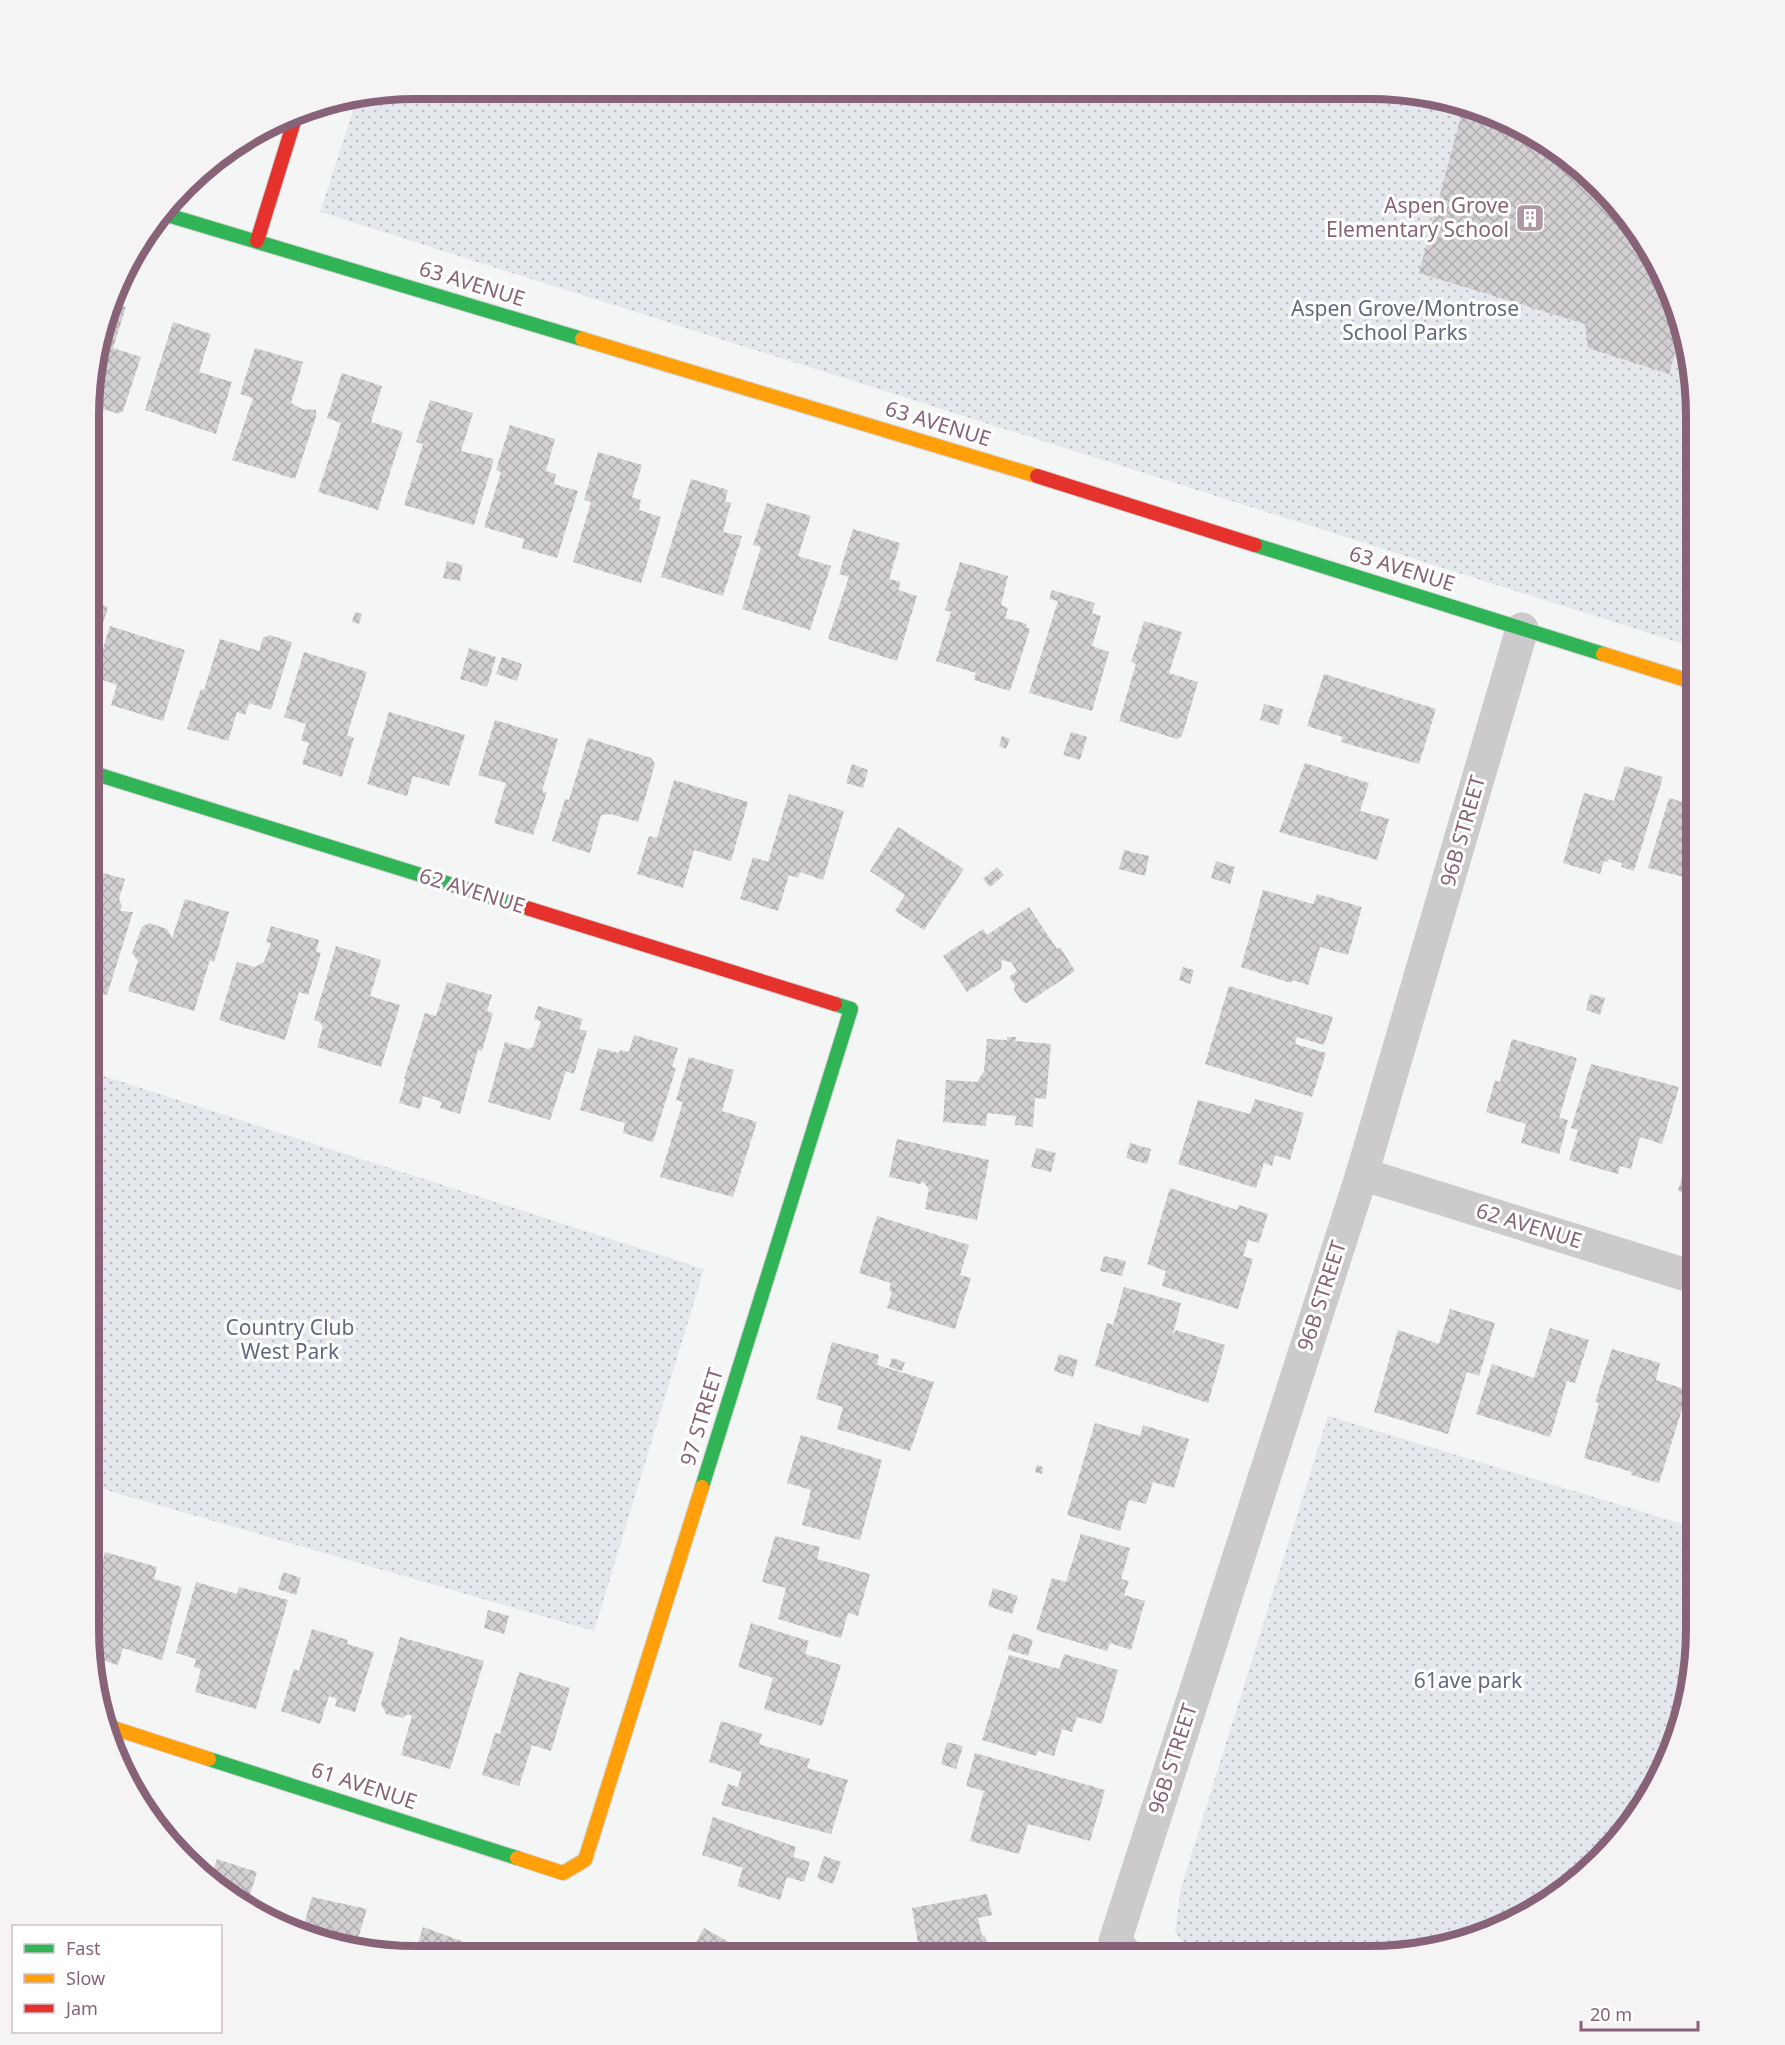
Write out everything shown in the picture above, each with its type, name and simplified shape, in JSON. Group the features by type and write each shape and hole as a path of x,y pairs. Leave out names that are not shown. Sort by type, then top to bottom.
{"street":[{"path":"257,241 293,124"},
{"name":"63 AVENUE","path":"171,216 968,455 1686,680"},
{"name":"96B STREET","path":"1119,1946 1115,1941 1362,1174 1522,629"},
{"name":"62 AVENUE","path":"99,775 851,1009"},
{"name":"97 STREET","path":"592,1838 851,1009"},
{"name":"62 AVENUE","path":"1362,1174 1686,1275"},
{"name":"61 AVENUE","path":"115,1729 563,1873 585,1860 592,1838"}],"green space":[{"name":"Aspen Grove/Montrose School Parks","path":"1369,99 1431,105 1471,116 1509,132 1545,152 1593,192 1633,240 1662,295 1680,354 1685,396 1686,645 320,212 355,105 396,100"},
{"name":"Country Club West Park","path":"99,1075 704,1269 594,1631 99,1488"},
{"name":"61ave park","path":"1328,1416 1686,1525 1686,1629 1683,1670 1675,1711 1662,1750 1633,1805 1607,1838 1578,1867 1545,1893 1490,1922 1431,1940 1369,1946 1185,1946 1175,1932 1181,1888"}],"building":[{"name":"Aspen Grove Elementary School","path":"1462,113 1490,123 1545,152 1578,178 1607,207 1633,240 1662,295 1675,334 1678,344 1669,374 1588,348 1585,324 1419,273"},
{"path":"119,305 126,307 113,348 141,357 123,411 119,414 99,408 105,354"},
{"path":"173,322 211,334 199,372 232,382 216,434 145,410"},
{"path":"255,348 303,362 291,403 302,409 316,410 316,417 295,479 232,460 253,398 240,394"},
{"path":"342,373 382,386 371,422 403,432 378,510 318,492 341,423 327,418"},
{"path":"430,400 473,413 461,451 494,459 474,525 404,505 423,444 416,442"},
{"path":"510,425 555,439 546,471 556,474 554,484 578,491 557,558 522,548 524,539 484,527 501,472 496,470"},
{"path":"598,452 642,465 632,497 641,500 639,510 661,517 641,583 573,562 591,502 584,500"},
{"path":"691,479 728,490 725,501 731,503 723,532 742,536 723,596 661,577"},
{"path":"767,503 811,516 798,556 831,566 810,630 742,609 761,547 753,545"},
{"path":"853,529 900,543 889,579 901,582 898,590 917,596 897,661 828,639 849,577 839,574"},
{"path":"447,561 463,565 460,581 443,578"},
{"path":"960,562 1008,576 1001,605 1008,608 1005,618 1027,624 1026,627 1030,629 1010,691 974,680 976,673 936,661 951,612 945,610"},
{"path":"1052,590 1095,603 1092,613 1101,616 1092,646 1109,652 1092,711 1029,693 1058,601 1049,599"},
{"path":"99,604 108,607 99,637"},
{"path":"355,612 362,614 359,624 352,622"},
{"path":"1144,621 1182,632 1169,673 1198,682 1182,736 1177,739 1119,721 1136,664 1131,662"},
{"path":"110,626 185,650 163,721 111,705 117,685 99,679 99,661"},
{"path":"269,635 292,642 271,710 249,703 245,715 237,712 228,741 187,729 201,689 204,690 220,639 259,651 263,638"},
{"path":"469,648 496,657 487,687 460,679"},
{"path":"304,652 367,672 347,735 354,738 342,777 302,764 309,743 301,740 306,724 284,717"},
{"path":"502,657 522,664 517,681 496,674"},
{"path":"1324,674 1436,709 1419,764 1341,742 1343,737 1307,726"},
{"path":"1264,704 1283,709 1279,725 1260,720"},
{"path":"389,712 465,735 449,786 413,776 407,796 367,784"},
{"path":"495,720 558,739 542,791 547,792 533,835 494,823 506,783 478,775"},
{"path":"1071,732 1087,737 1080,760 1063,755"},
{"path":"1002,736 1010,739 1006,749 999,746"},
{"path":"588,738 651,758 655,764 638,822 611,814 601,815 590,853 552,841 565,799 569,800"},
{"path":"1305,763 1369,783 1360,811 1389,819 1377,860 1279,832"},
{"path":"852,764 868,770 863,788 846,783"},
{"path":"1625,766 1663,777 1634,871 1621,867 1622,863 1609,859 1608,862 1604,861 1600,874 1563,863 1584,793 1614,801"},
{"path":"674,780 748,802 731,861 694,850 683,888 637,874 649,836 657,838"},
{"path":"789,794 844,811 823,880 800,872 798,878 789,875 778,911 740,899 753,857 768,862"},
{"path":"1669,798 1686,803 1686,878 1648,868"},
{"path":"898,827 964,869 924,930 895,911 905,895 870,871"},
{"path":"1124,850 1149,856 1145,876 1119,869"},
{"path":"1216,861 1235,867 1230,884 1211,878"},
{"path":"997,867 1004,875 990,887 983,879"},
{"path":"99,872 125,879 119,899 122,906 120,911 133,912 107,995 99,993"},
{"path":"1263,890 1313,904 1317,894 1362,907 1348,955 1320,947 1308,985 1293,980 1291,983 1241,967"},
{"path":"185,899 229,912 214,962 210,960 194,1011 128,991 138,961 132,953 142,927 149,923 167,929 172,938"},
{"path":"1029,907 1057,949 1060,947 1075,971 1027,1003 1022,1002 1009,977 1017,971 1011,962 1002,960 1001,969 967,992 943,956 983,929 987,935"},
{"path":"271,926 319,940 316,952 321,953 308,995 299,992 285,1040 219,1020 237,962 255,967 264,962 271,943 266,942"},
{"path":"336,946 381,960 370,996 400,1005 381,1067 317,1047 323,1027 320,1022 314,1020"},
{"path":"1183,967 1194,970 1190,984 1179,980"},
{"path":"447,982 492,995 487,1011 493,1013 482,1051 478,1050 460,1114 440,1108 442,1102 423,1096 420,1109 399,1103 406,1079 404,1079 425,1013 436,1016"},
{"path":"1229,986 1333,1017 1324,1045 1297,1037 1295,1044 1326,1053 1312,1097 1205,1064"},
{"path":"1590,994 1605,998 1600,1015 1586,1010"},
{"path":"538,1006 583,1019 579,1029 587,1031 574,1074 566,1071 550,1120 488,1102 505,1042 528,1049 533,1047 541,1021 534,1019"},
{"path":"634,1035 678,1048 672,1067 676,1068 653,1142 623,1133 625,1123 580,1110 598,1048 619,1053 620,1050 629,1052"},
{"path":"1007,1037 1016,1037 1015,1041 1051,1044 1046,1099 1035,1098 1033,1127 1015,1125 1016,1116 987,1113 986,1126 943,1122 946,1080 977,1082 984,1071 987,1039 1007,1040"},
{"path":"1512,1039 1577,1058 1559,1118 1568,1120 1559,1154 1521,1143 1526,1124 1486,1112 1495,1080 1500,1082"},
{"path":"689,1057 734,1070 722,1111 757,1122 733,1197 660,1177 683,1102 676,1100"},
{"path":"1591,1064 1679,1087 1662,1144 1640,1137 1631,1169 1620,1166 1618,1174 1569,1160 1578,1130 1571,1128"},
{"path":"1255,1099 1304,1113 1290,1160 1275,1155 1272,1166 1264,1163 1256,1188 1178,1164 1198,1100 1250,1114"},
{"path":"897,1139 989,1160 977,1220 925,1209 929,1189 923,1182 920,1184 889,1177"},
{"path":"1130,1143 1151,1149 1147,1164 1126,1158"},
{"path":"1036,1148 1056,1153 1051,1172 1031,1167"},
{"path":"1686,1161 1686,1193 1678,1191"},
{"path":"1170,1188 1237,1210 1239,1205 1268,1214 1259,1243 1248,1240 1243,1256 1253,1259 1238,1309 1162,1286 1166,1271 1147,1264"},
{"path":"877,1216 969,1245 960,1275 971,1278 955,1329 887,1308 892,1292 889,1290 891,1283 859,1273"},
{"path":"1104,1256 1126,1261 1122,1276 1100,1271"},
{"path":"1124,1287 1181,1303 1172,1338 1176,1330 1225,1345 1208,1403 1095,1366 1107,1323 1113,1325"},
{"path":"1450,1309 1495,1323 1479,1376 1467,1372 1448,1434 1374,1412 1398,1330 1439,1344"},
{"path":"1550,1328 1589,1340 1575,1383 1567,1381 1550,1437 1476,1414 1492,1364 1534,1378"},
{"path":"832,1342 879,1355 877,1365 934,1382 910,1451 837,1429 843,1407 816,1399"},
{"path":"1612,1349 1660,1363 1656,1380 1686,1389 1686,1396 1659,1483 1631,1475 1632,1472 1584,1458 1599,1403 1595,1402"},
{"path":"1059,1354 1078,1360 1073,1377 1054,1371"},
{"path":"892,1358 905,1362 902,1371 889,1367"},
{"path":"1095,1423 1140,1436 1143,1425 1189,1439 1174,1488 1153,1482 1146,1504 1129,1500 1120,1531 1067,1515"},
{"path":"801,1435 882,1460 860,1540 802,1525 811,1490 787,1483"},
{"path":"1686,1457 1686,1471 1682,1470"},
{"path":"1037,1465 1043,1467 1042,1474 1035,1472"},
{"path":"1081,1534 1130,1548 1121,1579 1129,1581 1124,1595 1145,1601 1131,1650 1110,1643 1107,1651 1036,1630 1052,1578 1066,1582"},
{"path":"775,1536 820,1547 817,1559 870,1574 858,1616 848,1613 841,1638 778,1619 786,1588 762,1582"},
{"path":"105,1552 157,1567 154,1579 182,1587 162,1660 123,1648 118,1665 101,1660 99,1573"},
{"path":"283,1572 301,1578 296,1595 278,1589"},
{"path":"196,1582 237,1594 239,1587 288,1600 256,1709 195,1692 201,1669 194,1667 196,1659 176,1653"},
{"path":"993,1588 1018,1596 1012,1614 988,1606"},
{"path":"488,1610 509,1616 504,1634 484,1628"},
{"path":"751,1623 809,1641 805,1654 841,1665 822,1726 764,1709 773,1678 738,1667"},
{"path":"312,1629 348,1640 347,1644 374,1652 355,1712 335,1706 337,1699 329,1696 320,1724 281,1711 294,1669 299,1671"},
{"path":"1013,1633 1033,1640 1028,1656 1007,1649"},
{"path":"400,1637 484,1661 450,1769 401,1755 412,1716 408,1714 403,1718 386,1714 381,1704"},
{"path":"1064,1654 1118,1670 1102,1724 1077,1717 1072,1732 1062,1729 1054,1756 1038,1751 1036,1756 982,1740 1009,1655 1059,1669"},
{"path":"519,1672 570,1688 551,1751 532,1745 519,1786 482,1775 495,1733 500,1734"},
{"path":"721,1721 762,1734 759,1744 810,1759 807,1768 848,1780 831,1834 721,1805 728,1784 738,1787 742,1772 709,1762"},
{"path":"947,1742 963,1746 956,1769 941,1764"},
{"path":"975,1753 1105,1790 1090,1841 1028,1824 1019,1854 970,1841 984,1791 966,1786"},
{"path":"713,1817 796,1847 793,1857 810,1862 804,1882 787,1877 780,1900 737,1886 743,1868 702,1855"},
{"path":"824,1856 841,1862 833,1884 817,1878"},
{"path":"217,1859 257,1872 249,1898 240,1893 213,1872"},
{"path":"987,1894 992,1915 978,1918 982,1936 985,1935 988,1946 918,1946 912,1908"},
{"path":"312,1897 367,1909 357,1940 304,1925"},
{"path":"423,1927 467,1943 466,1946 417,1946"},
{"path":"704,1928 736,1946 694,1946"}],"traffic: fast":[{"path":"171,216 582,339"},
{"path":"1255,545 1603,654"},
{"path":"99,775 530,909"},
{"path":"702,1487 851,1009 835,1004"},
{"path":"209,1759 517,1858"}],"traffic: slow":[{"path":"582,339 1037,476"},
{"path":"1603,654 1686,680"},
{"path":"517,1858 563,1873 585,1860 702,1487"},
{"path":"115,1729 209,1759"}],"traffic: jam":[{"path":"257,241 293,124"},
{"path":"1037,476 1255,545"},
{"path":"530,909 835,1004"}],"place":[{"name":"Aspen Grove Elementary School","path":"1530,218"}]}
